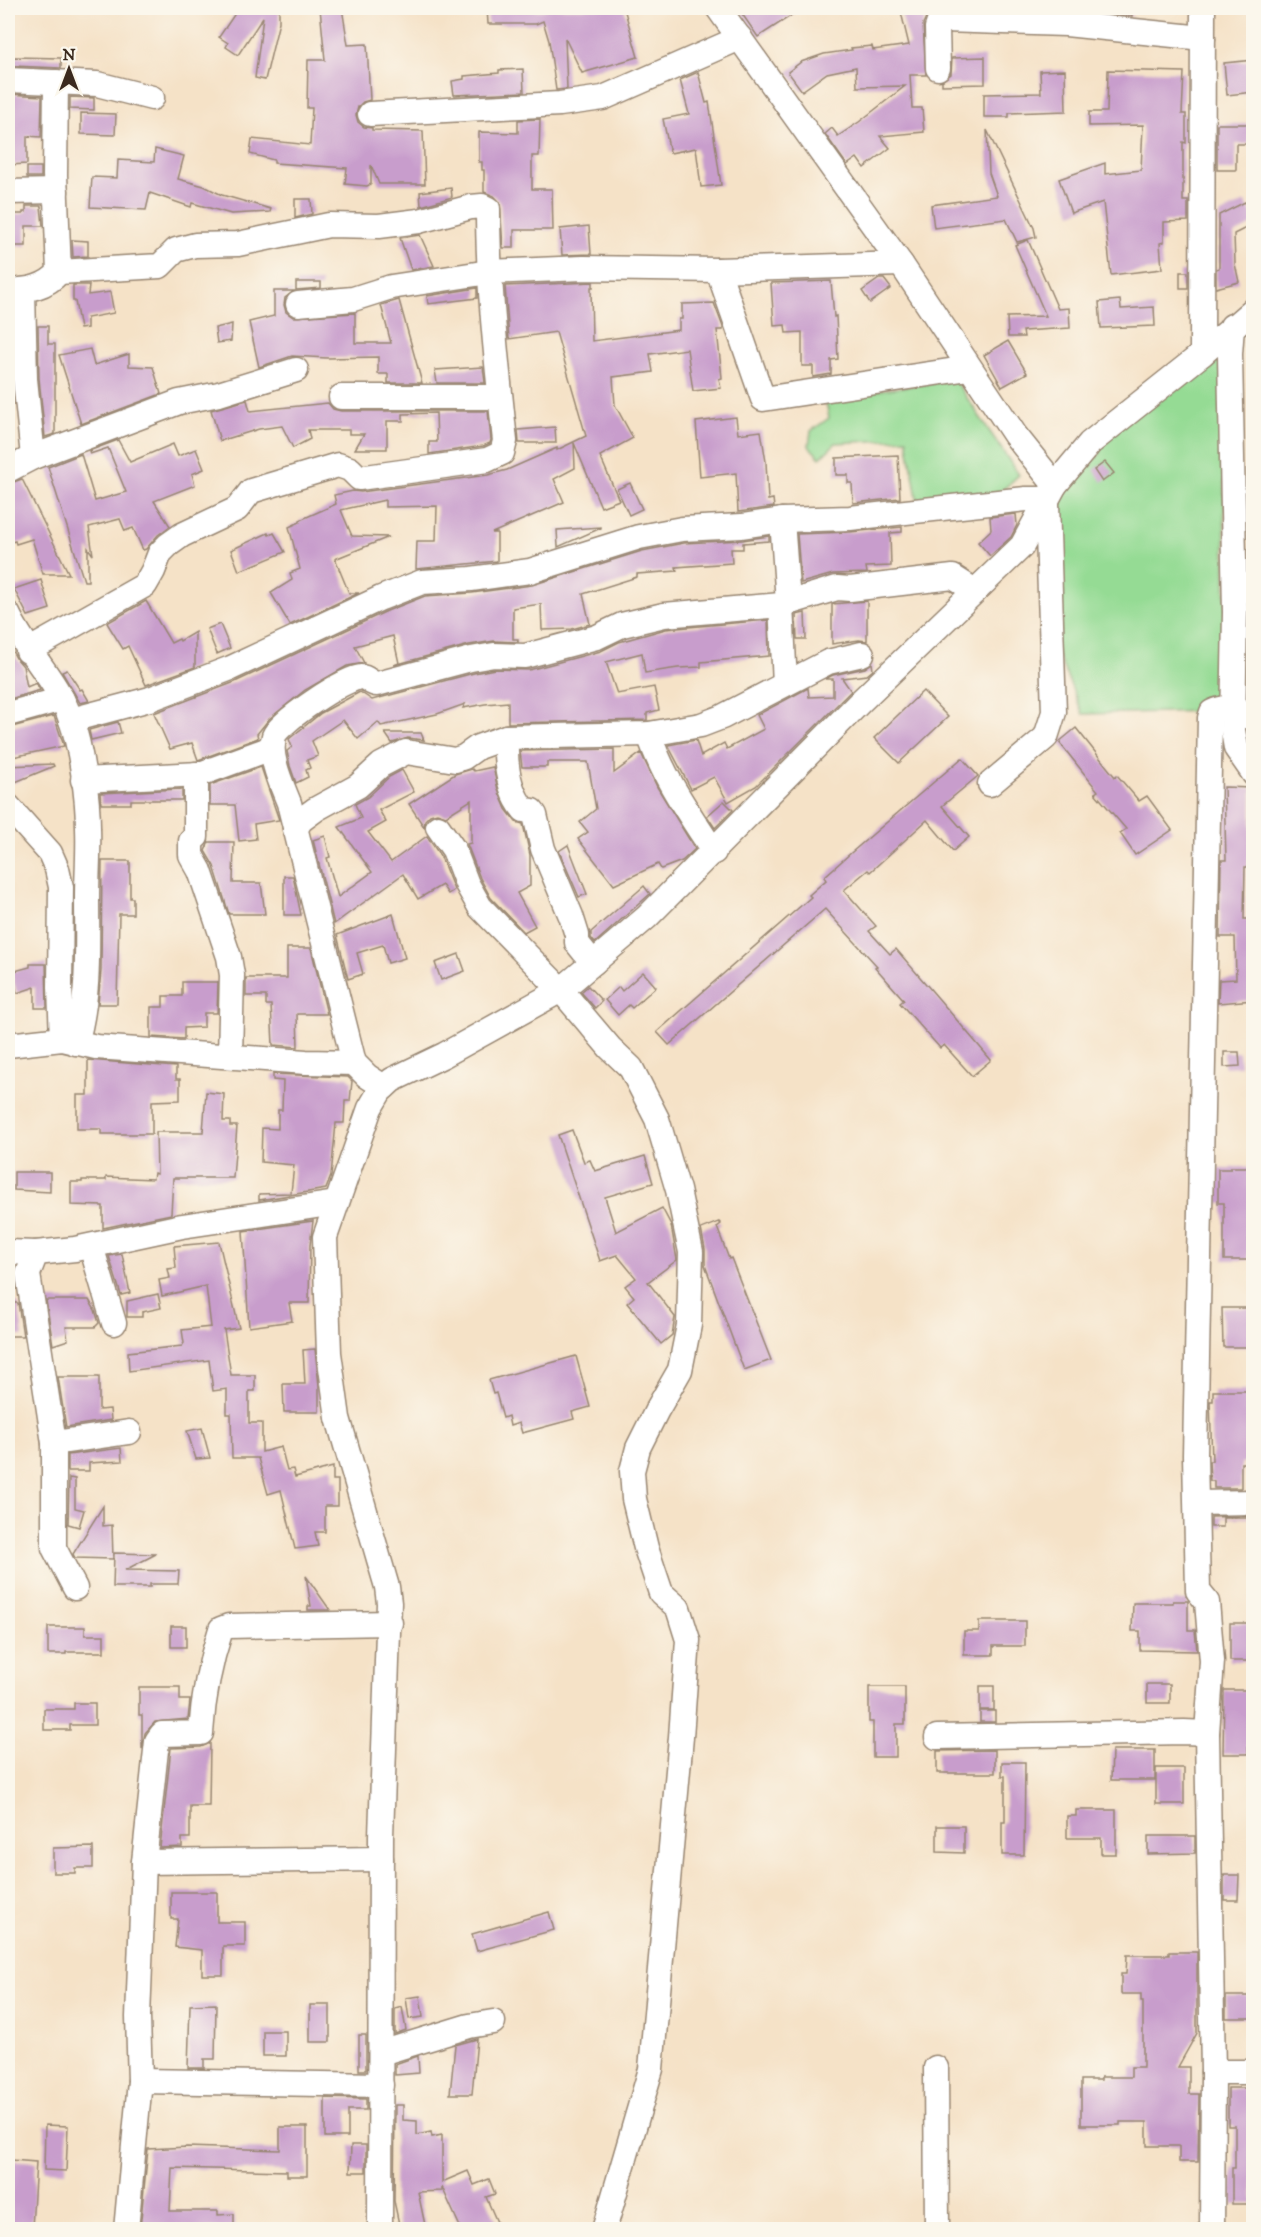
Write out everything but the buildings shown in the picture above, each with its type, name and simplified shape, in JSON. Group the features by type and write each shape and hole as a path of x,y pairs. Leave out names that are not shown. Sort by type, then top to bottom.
{"street":[{"path":"718,8 901,264 1051,492 1054,712 1046,738 990,784"},
{"path":"1202,354 1203,8"},
{"path":"938,68 937,28 939,22 944,20 1066,24 1203,38"},
{"path":"370,114 560,104 603,98 740,38"},
{"path":"8,80 97,84 152,98"},
{"path":"33,457 15,290 52,281 59,272 56,82"},
{"path":"8,192 56,191"},
{"path":"28,651 145,585 160,553 168,545 182,535 237,509 251,491 338,465 350,469 359,478 487,460 502,453 504,441 489,272 488,209 482,206 419,221 379,226 329,225 238,244 195,244 176,250 160,266 59,272"},
{"path":"298,304 353,299 391,287 489,272 583,268 718,270 901,264"},
{"path":"718,270 763,399 969,368"},
{"path":"380,2229 381,1859 387,1650 390,1623 387,1587 338,1418 333,1393 329,1353 325,1237 370,1108 384,1087 392,1080 444,1056 561,990 647,917 714,852 862,700 1022,546 1051,492 1090,443 1202,354 1254,309"},
{"path":"1232,326 1230,354 1235,600 1244,713 1233,729 1236,748 1254,774"},
{"path":"8,470 33,457 179,402 219,394 296,370"},
{"path":"341,397 500,397"},
{"path":"8,714 67,710 150,699 231,668 381,598 422,582 471,579 530,571 639,537 682,529 742,526 782,520 850,518 1026,499 1051,492"},
{"path":"782,520 785,684"},
{"path":"384,1087 367,1076 354,1063 289,803 276,769 274,734 287,722 339,687 359,677 366,678 372,684 377,684 471,659 494,655 531,655 597,636 622,625 664,615 784,604 837,588 850,589 953,577 975,591"},
{"path":"8,614 28,651 67,710 80,753 88,826 87,966 82,1022 69,1041"},
{"path":"295,829 301,820 316,809 358,786 381,765 406,752 455,760 464,757 478,747 506,736 649,734 701,725 722,717 828,662 861,654"},
{"path":"1212,2229 1213,2072 1207,1733 1212,1661 1207,1602 1198,1591 1195,1455 1210,718 1212,712 1220,708 1244,713"},
{"path":"649,734 653,749 673,786 714,852"},
{"path":"506,736 508,770 514,794 524,810 532,811 535,815 543,849 571,915 577,943 593,963"},
{"path":"83,780 195,774 266,750 273,744"},
{"path":"195,774 195,837 191,841 191,855 204,882 229,957 232,975 231,1056"},
{"path":"8,806 50,853 57,870 61,887 60,987 69,1041"},
{"path":"438,827 454,850 467,884 480,907 561,990 610,1048 631,1068 657,1119 678,1190 691,1252 688,1325 680,1370 638,1448 632,1471 634,1499 646,1548 661,1593 678,1608 688,1640 651,2069 604,2229"},
{"path":"8,1045 69,1041 96,1047 354,1063"},
{"path":"8,1252 36,1252 91,1246 182,1226 336,1203"},
{"path":"91,1246 114,1323"},
{"path":"36,1252 28,1274 54,1443 54,1548 75,1588"},
{"path":"54,1443 129,1432"},
{"path":"1197,1503 1254,1502"},
{"path":"126,2229 140,2081 138,2017 144,1862 157,1741 162,1734 201,1733 210,1670 221,1629 229,1626 390,1623"},
{"path":"937,1737 1207,1733"},
{"path":"144,1862 381,1859"},
{"path":"381,2053 469,2026 493,2022"},
{"path":"936,2068 937,2229"},
{"path":"1213,2072 1254,2072"},
{"path":"140,2081 381,2085"}],"green space":[{"path":"1222,346 1227,696 1208,711 1083,714 1053,644 1057,512 1064,485 1100,454 1098,442"},
{"path":"955,380 1019,475 998,494 918,503 907,439 836,443 820,458 809,446 811,431 829,418 827,407 821,398"}]}
